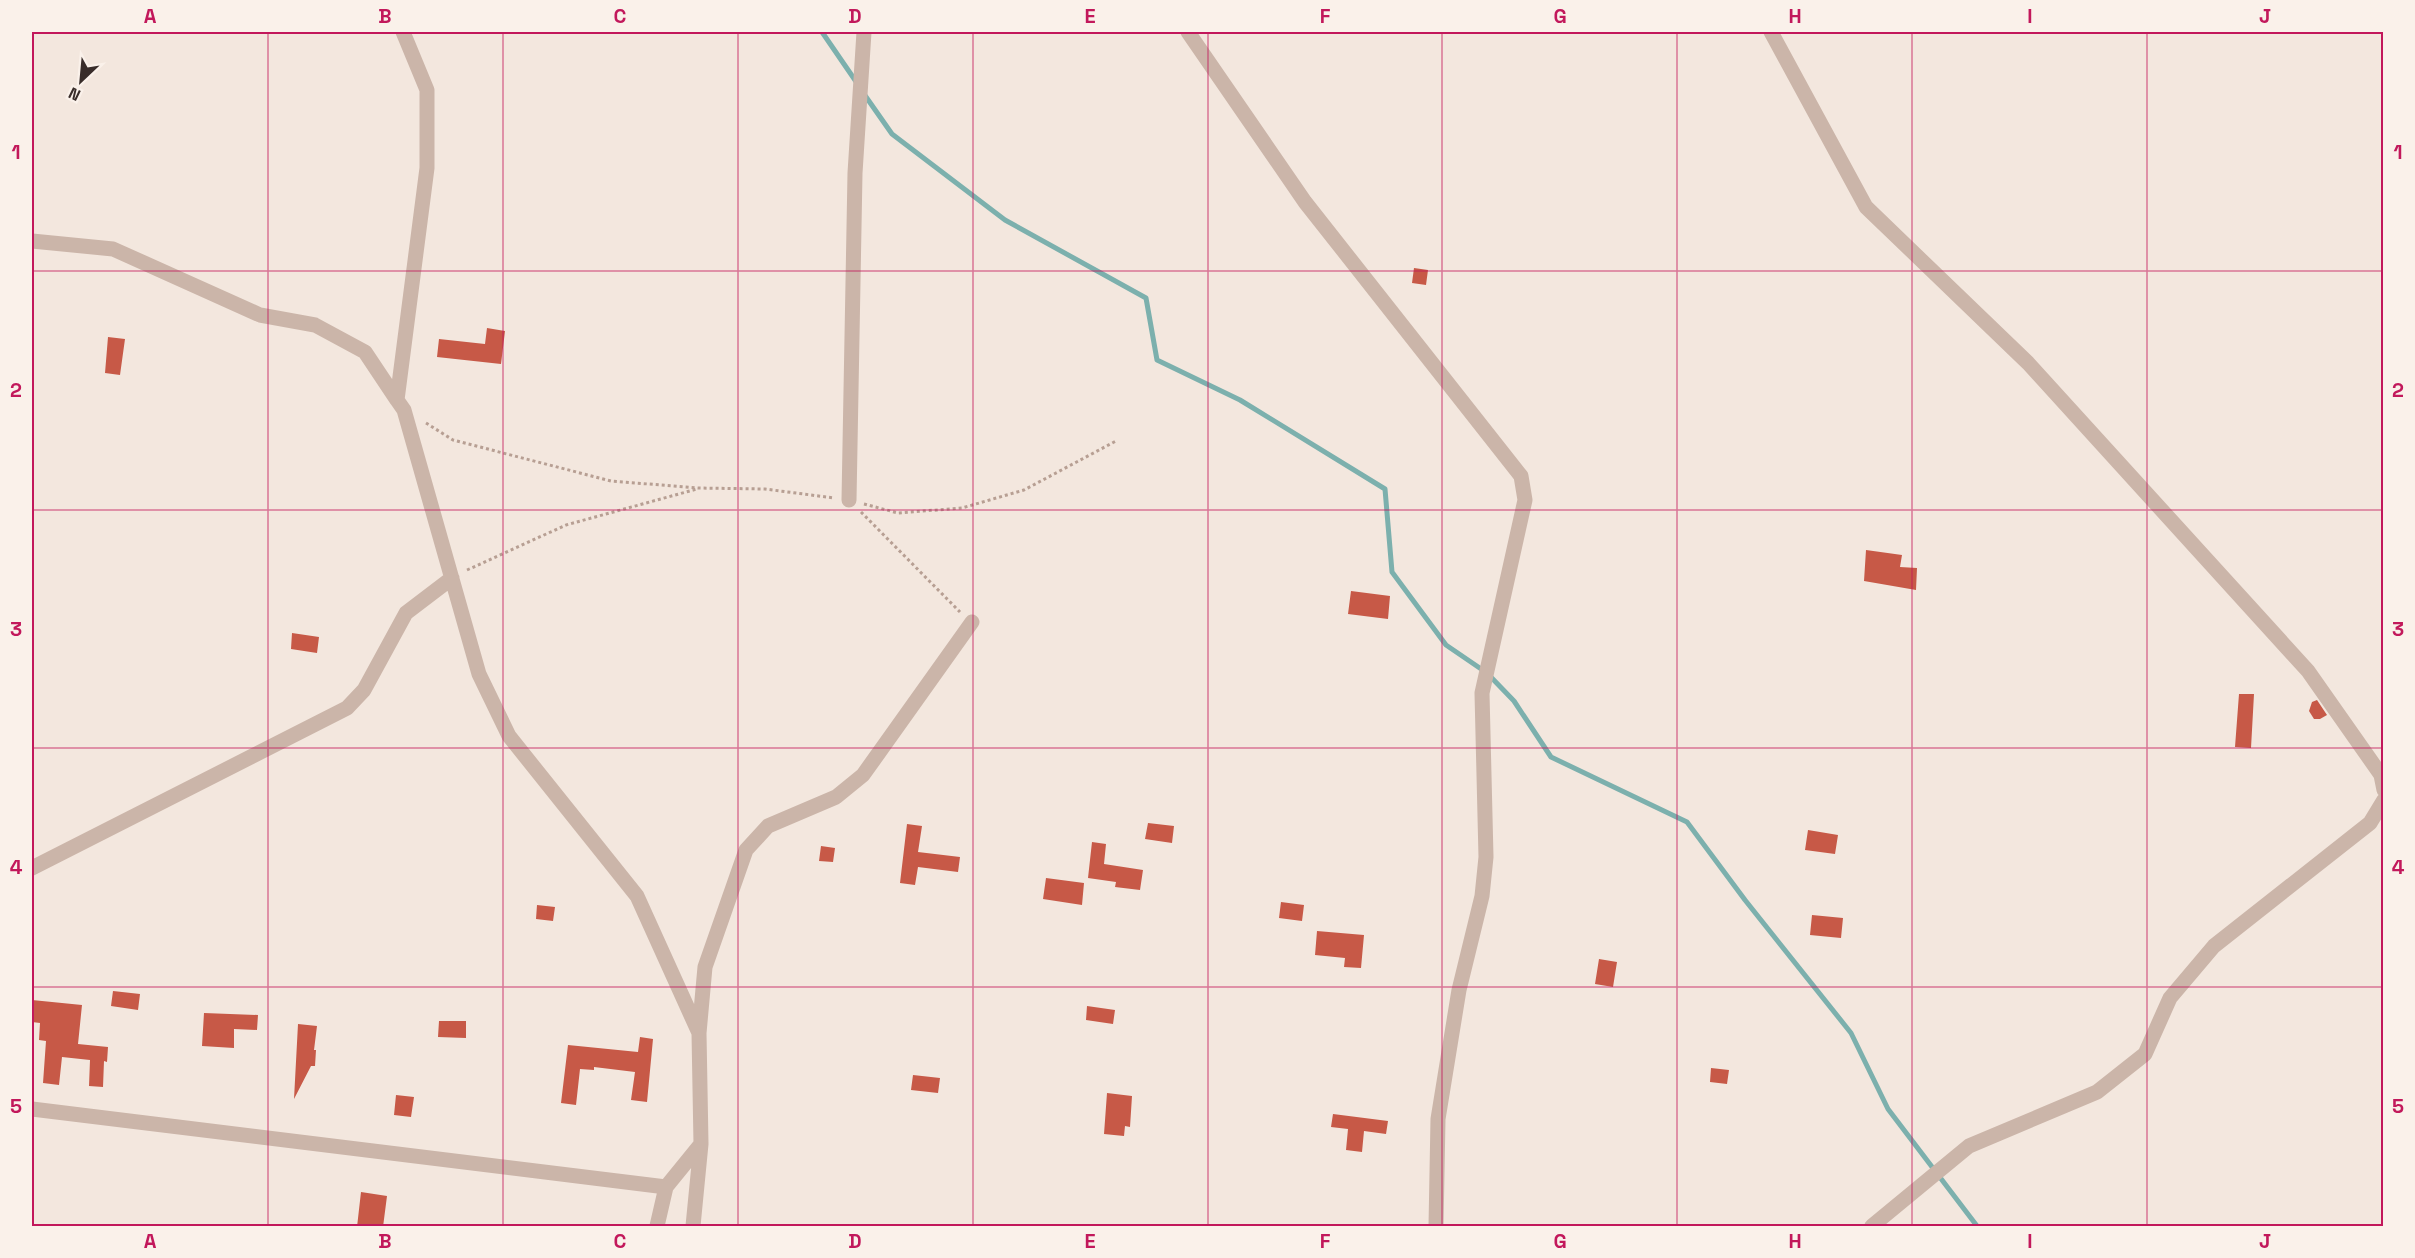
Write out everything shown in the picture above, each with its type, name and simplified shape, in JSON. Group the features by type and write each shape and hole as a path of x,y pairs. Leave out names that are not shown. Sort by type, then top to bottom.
{"street":[{"path":"400,405 427,168 427,90 403,32"},
{"path":"849,500 855,173 864,32"},
{"path":"1188,32 1305,202 1521,476 1525,500 1482,693 1486,857 1482,896 1459,990 1438,1119 1436,1227"},
{"path":"1771,32 1866,207 2028,363 2308,671 2381,775 2384,790"},
{"path":"32,241 113,249 260,315 315,325 365,352 400,405 479,674 509,735 637,896 699,1033"},
{"path":"32,867 347,708 364,690 406,614 452,578"},
{"path":"693,1227 701,1144 699,1033 705,967 746,850 768,826 836,797 862,775 972,622"},
{"path":"1872,1227 1969,1146 2097,1092 2145,1054 2170,998 2214,946 2370,823 2384,800"},
{"path":"32,1109 666,1187"},
{"path":"657,1227 666,1187 701,1144"}],"path":[{"path":"400,405 453,440 611,482 698,488 765,489 849,500 898,513 963,508 1024,490 1116,441"},
{"path":"452,578 566,525 698,488"},
{"path":"849,500 950,603 972,622"}],"building":[{"path":"1414,268 1428,270 1426,285 1412,283"},
{"path":"487,328 505,331 501,364 437,357 439,339 485,344"},
{"path":"108,337 125,339 120,375 105,373"},
{"path":"1866,550 1902,555 1900,567 1917,568 1916,590 1864,581"},
{"path":"1351,591 1390,596 1388,619 1348,614"},
{"path":"292,633 319,637 317,653 291,649"},
{"path":"2239,694 2254,694 2251,748 2235,747"},
{"path":"2317,700 2327,715 2314,719 2309,711 2312,702"},
{"path":"1148,823 1174,826 1172,843 1145,839"},
{"path":"907,824 922,826 918,852 960,857 958,872 918,867 915,885 900,883"},
{"path":"1808,830 1838,835 1835,854 1805,850"},
{"path":"1092,842 1106,844 1104,864 1143,870 1140,890 1115,887 1116,882 1088,878"},
{"path":"821,846 835,848 833,862 819,861"},
{"path":"1046,878 1084,883 1082,905 1043,899"},
{"path":"1281,902 1304,905 1302,921 1279,918"},
{"path":"537,905 555,907 553,921 536,919"},
{"path":"1812,915 1843,918 1841,938 1810,935"},
{"path":"1317,931 1364,935 1361,968 1344,967 1345,958 1315,955"},
{"path":"1599,959 1617,962 1613,987 1595,984"},
{"path":"113,991 140,994 138,1010 111,1006"},
{"path":"32,1000 82,1005 78,1044 108,1047 107,1062 104,1061 103,1087 89,1086 90,1060 62,1057 59,1085 43,1083 46,1041 39,1040 40,1023 32,1022"},
{"path":"1087,1006 1115,1010 1113,1024 1086,1020"},
{"path":"204,1013 258,1015 257,1030 234,1029 234,1048 202,1046"},
{"path":"439,1021 466,1021 466,1038 438,1037"},
{"path":"298,1024 317,1026 314,1050 316,1050 315,1066 311,1066 294,1099"},
{"path":"640,1037 653,1039 647,1102 631,1100 635,1072 594,1067 594,1070 580,1069 576,1105 561,1103 568,1045 638,1052"},
{"path":"1711,1068 1729,1070 1727,1084 1710,1082"},
{"path":"913,1075 940,1078 938,1093 911,1090"},
{"path":"1107,1093 1132,1096 1130,1127 1125,1126 1124,1136 1104,1134"},
{"path":"396,1095 414,1097 411,1117 394,1115"},
{"path":"1333,1114 1388,1121 1386,1134 1364,1131 1362,1152 1346,1150 1348,1129 1331,1127"},
{"path":"361,1192 387,1196 383,1227 357,1227"}],"waterway":[{"path":"822,32 857,83"},
{"path":"864,94 892,134 1005,220 1146,298 1157,360 1240,400 1385,489 1392,572 1446,645 1487,673 1514,701 1551,757 1687,822 1745,900 1851,1033 1888,1109 1977,1226"}]}
